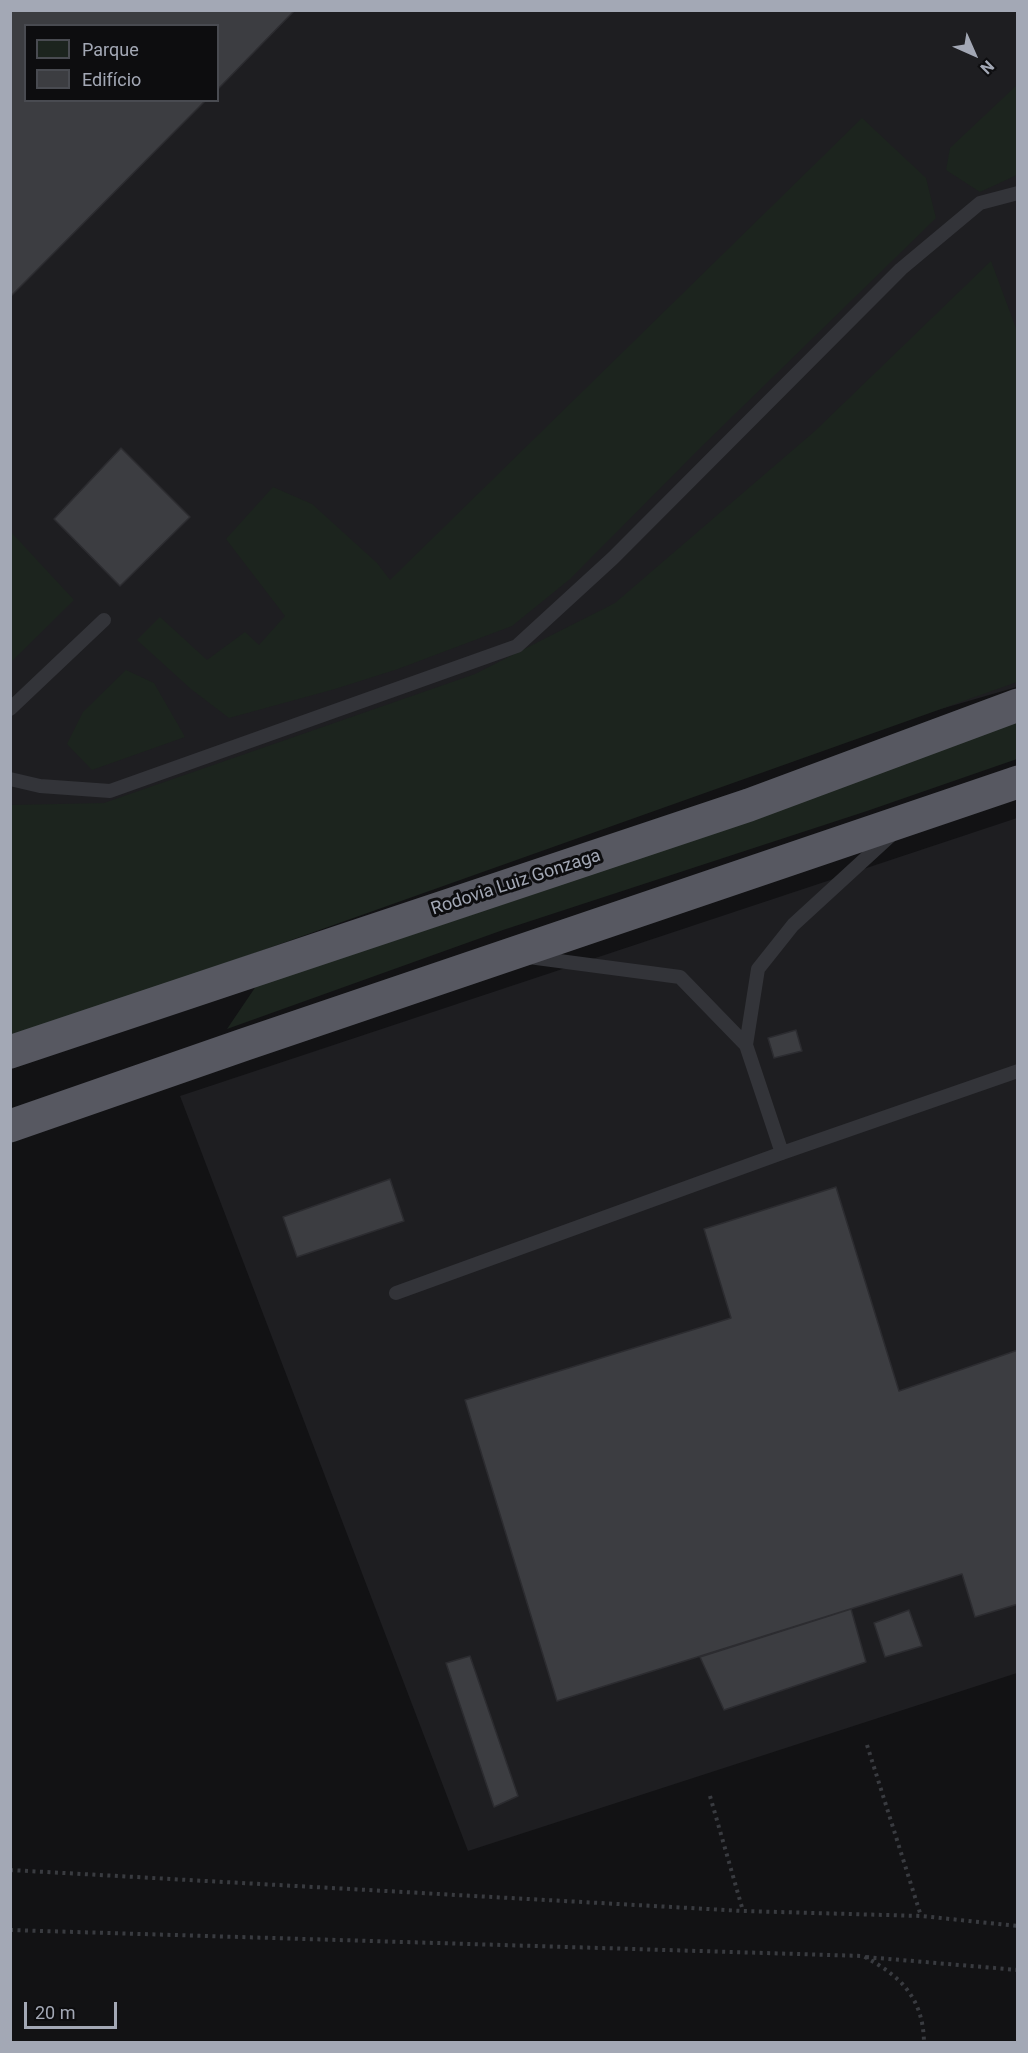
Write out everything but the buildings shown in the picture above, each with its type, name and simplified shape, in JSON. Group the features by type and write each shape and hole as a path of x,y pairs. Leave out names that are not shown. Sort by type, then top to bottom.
{"highway":[{"name":"Rodovia Luiz Gonzaga","path":"10,1052 749,805 1017,705"},
{"path":"10,1126 1017,782"}],"lane":[{"path":"10,779 40,786 110,791 517,646 613,558 901,269 980,203 1017,193"},
{"path":"10,709 104,620"},
{"path":"746,1045 758,969 793,925 907,820"},
{"path":"511,955 681,977 746,1045 783,1153"},
{"path":"396,1293 1017,1071"}],"path":[{"path":"867,1745 921,1916"},
{"path":"710,1796 743,1911"},
{"path":"10,1870 743,1911 921,1916 1017,1926"},
{"path":"10,1930 863,1956 1017,1970"},
{"path":"863,1956 887,1971 908,1989 918,2005 924,2043"}],"shaded area":[{"path":"11,11 1017,11 1017,687 11,977"},
{"path":"1017,818 1017,1673 468,1851 180,1096"}],"green space":[{"path":"1017,85 1017,175 980,192 946,170 950,148"},
{"path":"862,118 926,178 936,218 700,448 570,579 512,626 398,669 229,718 191,689 137,640 160,617 207,660 245,632 259,645 285,616 226,539 273,487 312,504 377,563 390,580"},
{"path":"991,261 1017,331 1017,682 11,1038 10,805 104,803 475,674 615,603 815,431"},
{"path":"11,532 74,600 11,662"},
{"path":"126,670 154,683 185,737 92,770 67,744 83,712"},
{"path":"1017,702 1017,759 867,811 503,930 227,1029 271,964"}]}
